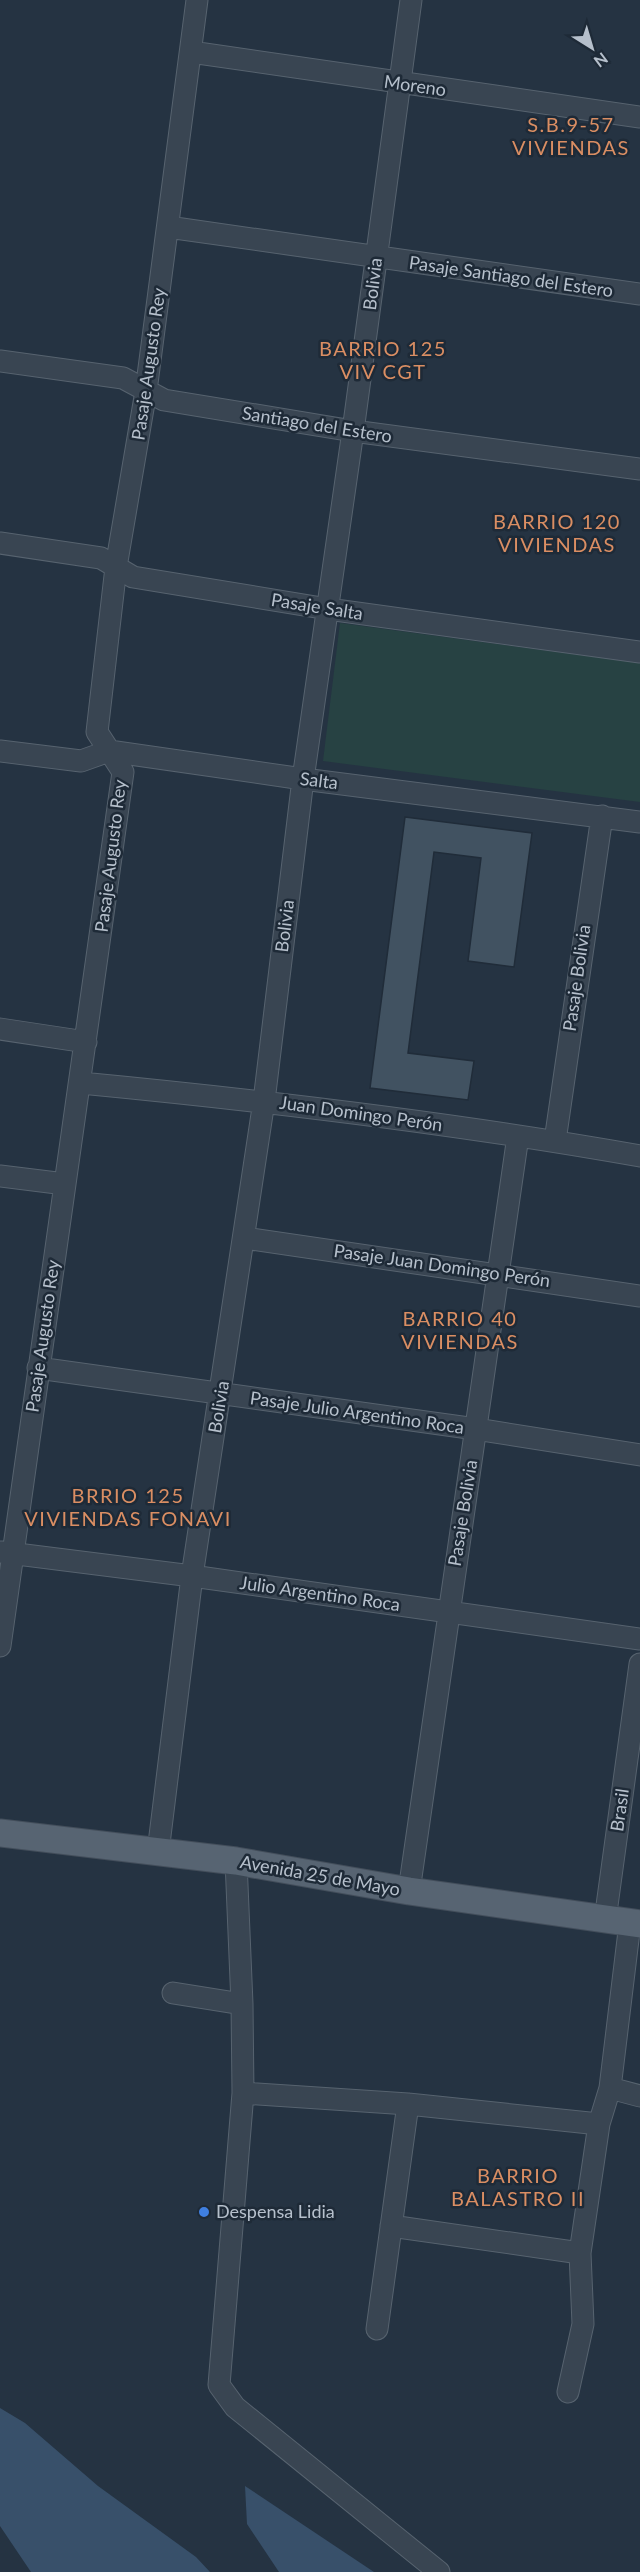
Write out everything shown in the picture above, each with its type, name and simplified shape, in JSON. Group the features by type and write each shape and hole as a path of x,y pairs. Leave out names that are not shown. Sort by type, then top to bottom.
{"main road":[{"name":"Avenida 25 de Mayo","path":"0,1833 236,1861 409,1891 625,1922"}],"street":[{"name":"Pasaje Augusto Rey","path":"0,1646 6,1553 38,1368 81,1083 123,772 97,732 116,567 146,391 197,0"},
{"name":"Bolivia","path":"159,1852 192,1576 264,1101 303,779 411,0"},
{"name":"Moreno","path":"191,52 640,117"},
{"name":"Pasaje Santiago del Estero","path":"168,227 640,294"},
{"name":"Santiago del Estero","path":"0,361 123,378 164,400 353,431 640,469"},
{"name":"Pasaje Salta","path":"0,543 100,558 134,577 328,609 640,652"},
{"name":"Salta","path":"0,751 81,761 109,751 303,779 640,822"},
{"name":"Pasaje Bolivia","path":"555,1141 602,816"},
{"path":"0,1029 86,1042"},
{"name":"Juan Domingo Perón","path":"81,1083 264,1101 555,1141 640,1156"},
{"name":"Pasaje Bolivia","path":"409,1891 518,1136"},
{"path":"0,1176 65,1184"},
{"name":"Pasaje Juan Domingo Perón","path":"244,1238 640,1296"},
{"name":"Pasaje Julio Argentino Roca","path":"38,1368 476,1429 640,1455"},
{"name":"Julio Argentino Roca","path":"6,1553 192,1576 640,1639"},
{"name":"Brasil","path":"568,2392 583,2324 580,2253 599,2124 609,2088 625,1922 640,1664"},
{"path":"236,1861 243,2094 219,2385 235,2408 440,2572"},
{"path":"173,1993 242,2004"},
{"path":"609,2088 640,2096"},
{"path":"243,2094 408,2104 599,2124"},
{"path":"377,2329 408,2104"},
{"path":"390,2226 580,2253"}],"green space":[{"path":"340,623 640,663 640,802 323,761"}],"water":[{"path":"0,2408 25,2423 98,2486 196,2557 210,2572 31,2572 0,2526"},
{"path":"245,2486 374,2572 279,2572 247,2524"}],"building":[{"path":"405,817 532,833 514,967 468,961 481,858 434,852 408,1053 474,1061 468,1100 370,1088"}],"place":[{"name":"Despensa Lidia","path":"204,2212"}],"district":[{"name":"S.B.9-57 VIVIENDAS","path":"571,136"},
{"name":"BARRIO 125 VIV CGT","path":"383,360"},
{"name":"BARRIO 120 VIVIENDAS","path":"557,534"},
{"name":"BARRIO 40 VIVIENDAS","path":"460,1330"},
{"name":"BRRIO 125 VIVIENDAS FONAVI","path":"128,1508"},
{"name":"BARRIO BALASTRO II","path":"518,2188"}]}
